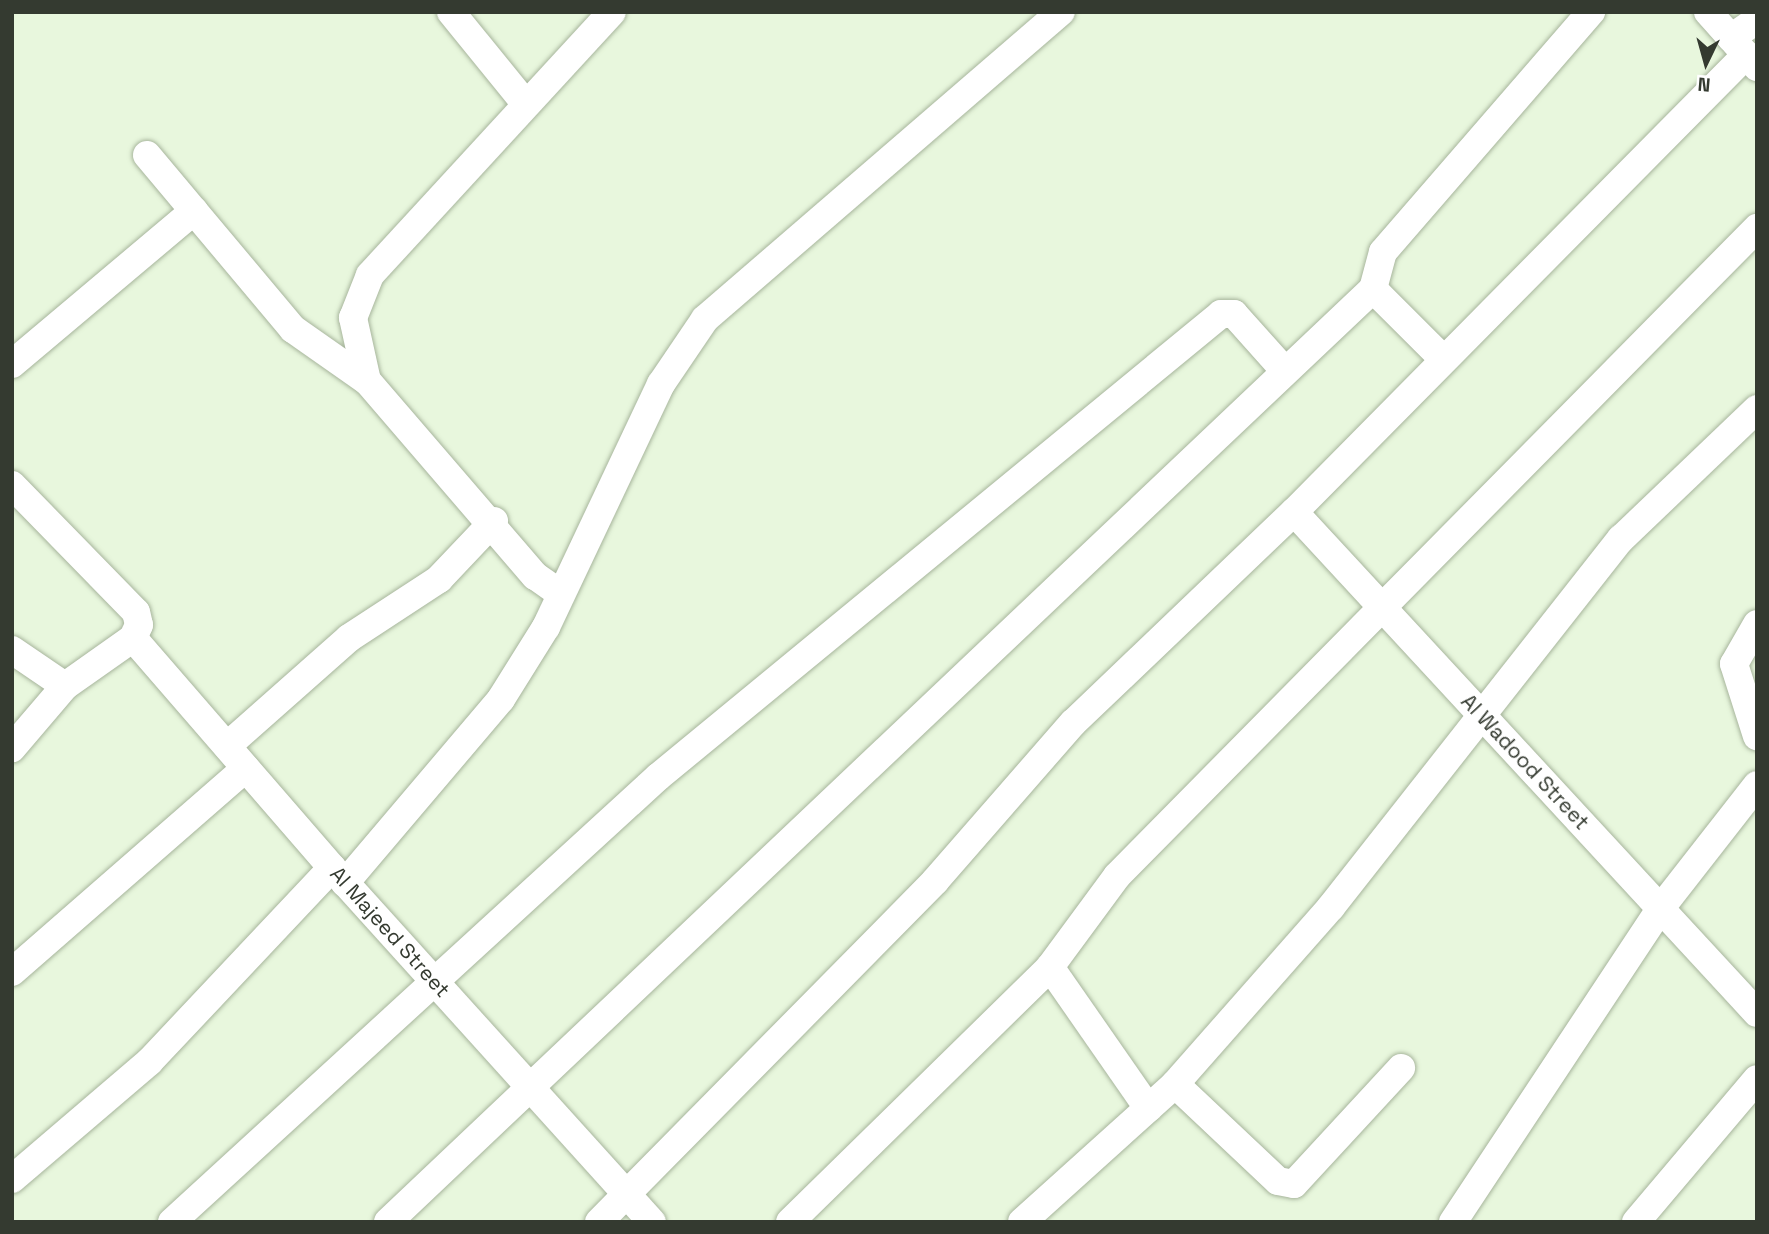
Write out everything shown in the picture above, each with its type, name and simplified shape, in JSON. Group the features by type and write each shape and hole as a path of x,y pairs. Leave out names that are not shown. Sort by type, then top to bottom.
{"street":[{"path":"451,12 524,103"},
{"path":"367,381 353,318 370,275 524,103 612,12"},
{"path":"12,1179 149,1062 338,876 501,699 561,594 661,384 705,319 1061,12"},
{"path":"388,1222 531,1082 1373,289 1384,252 1591,12"},
{"path":"1708,12 1745,53"},
{"path":"599,1222 935,881 1073,723 1294,512 1745,53 1757,19"},
{"path":"147,155 293,329 367,381 494,521 535,576 561,594"},
{"path":"12,364 194,211"},
{"path":"790,1222 1050,967 1117,876 1757,228"},
{"path":"1373,289 1444,360"},
{"path":"173,1222 432,981 658,777 1221,314 1234,314 1284,370"},
{"path":"1022,1222 1175,1084 1331,908 1484,717 1621,539 1757,409"},
{"path":"12,485 136,612 139,625 133,638 65,686 12,748"},
{"name":"Al Wadood Street","path":"1294,512 1757,1013"},
{"path":"227,746 349,638 439,579 494,521"},
{"path":"1757,624 1734,664 1757,736"},
{"name":"Al Majeed Street","path":"133,638 338,876 432,981 531,1082 652,1222"},
{"path":"12,650 65,686"},
{"path":"12,972 246,768"},
{"path":"1453,1222 1660,909 1757,785"},
{"path":"1050,967 1148,1108"},
{"path":"1175,1084 1278,1181 1294,1184 1401,1068"},
{"path":"1636,1222 1757,1079"}]}
